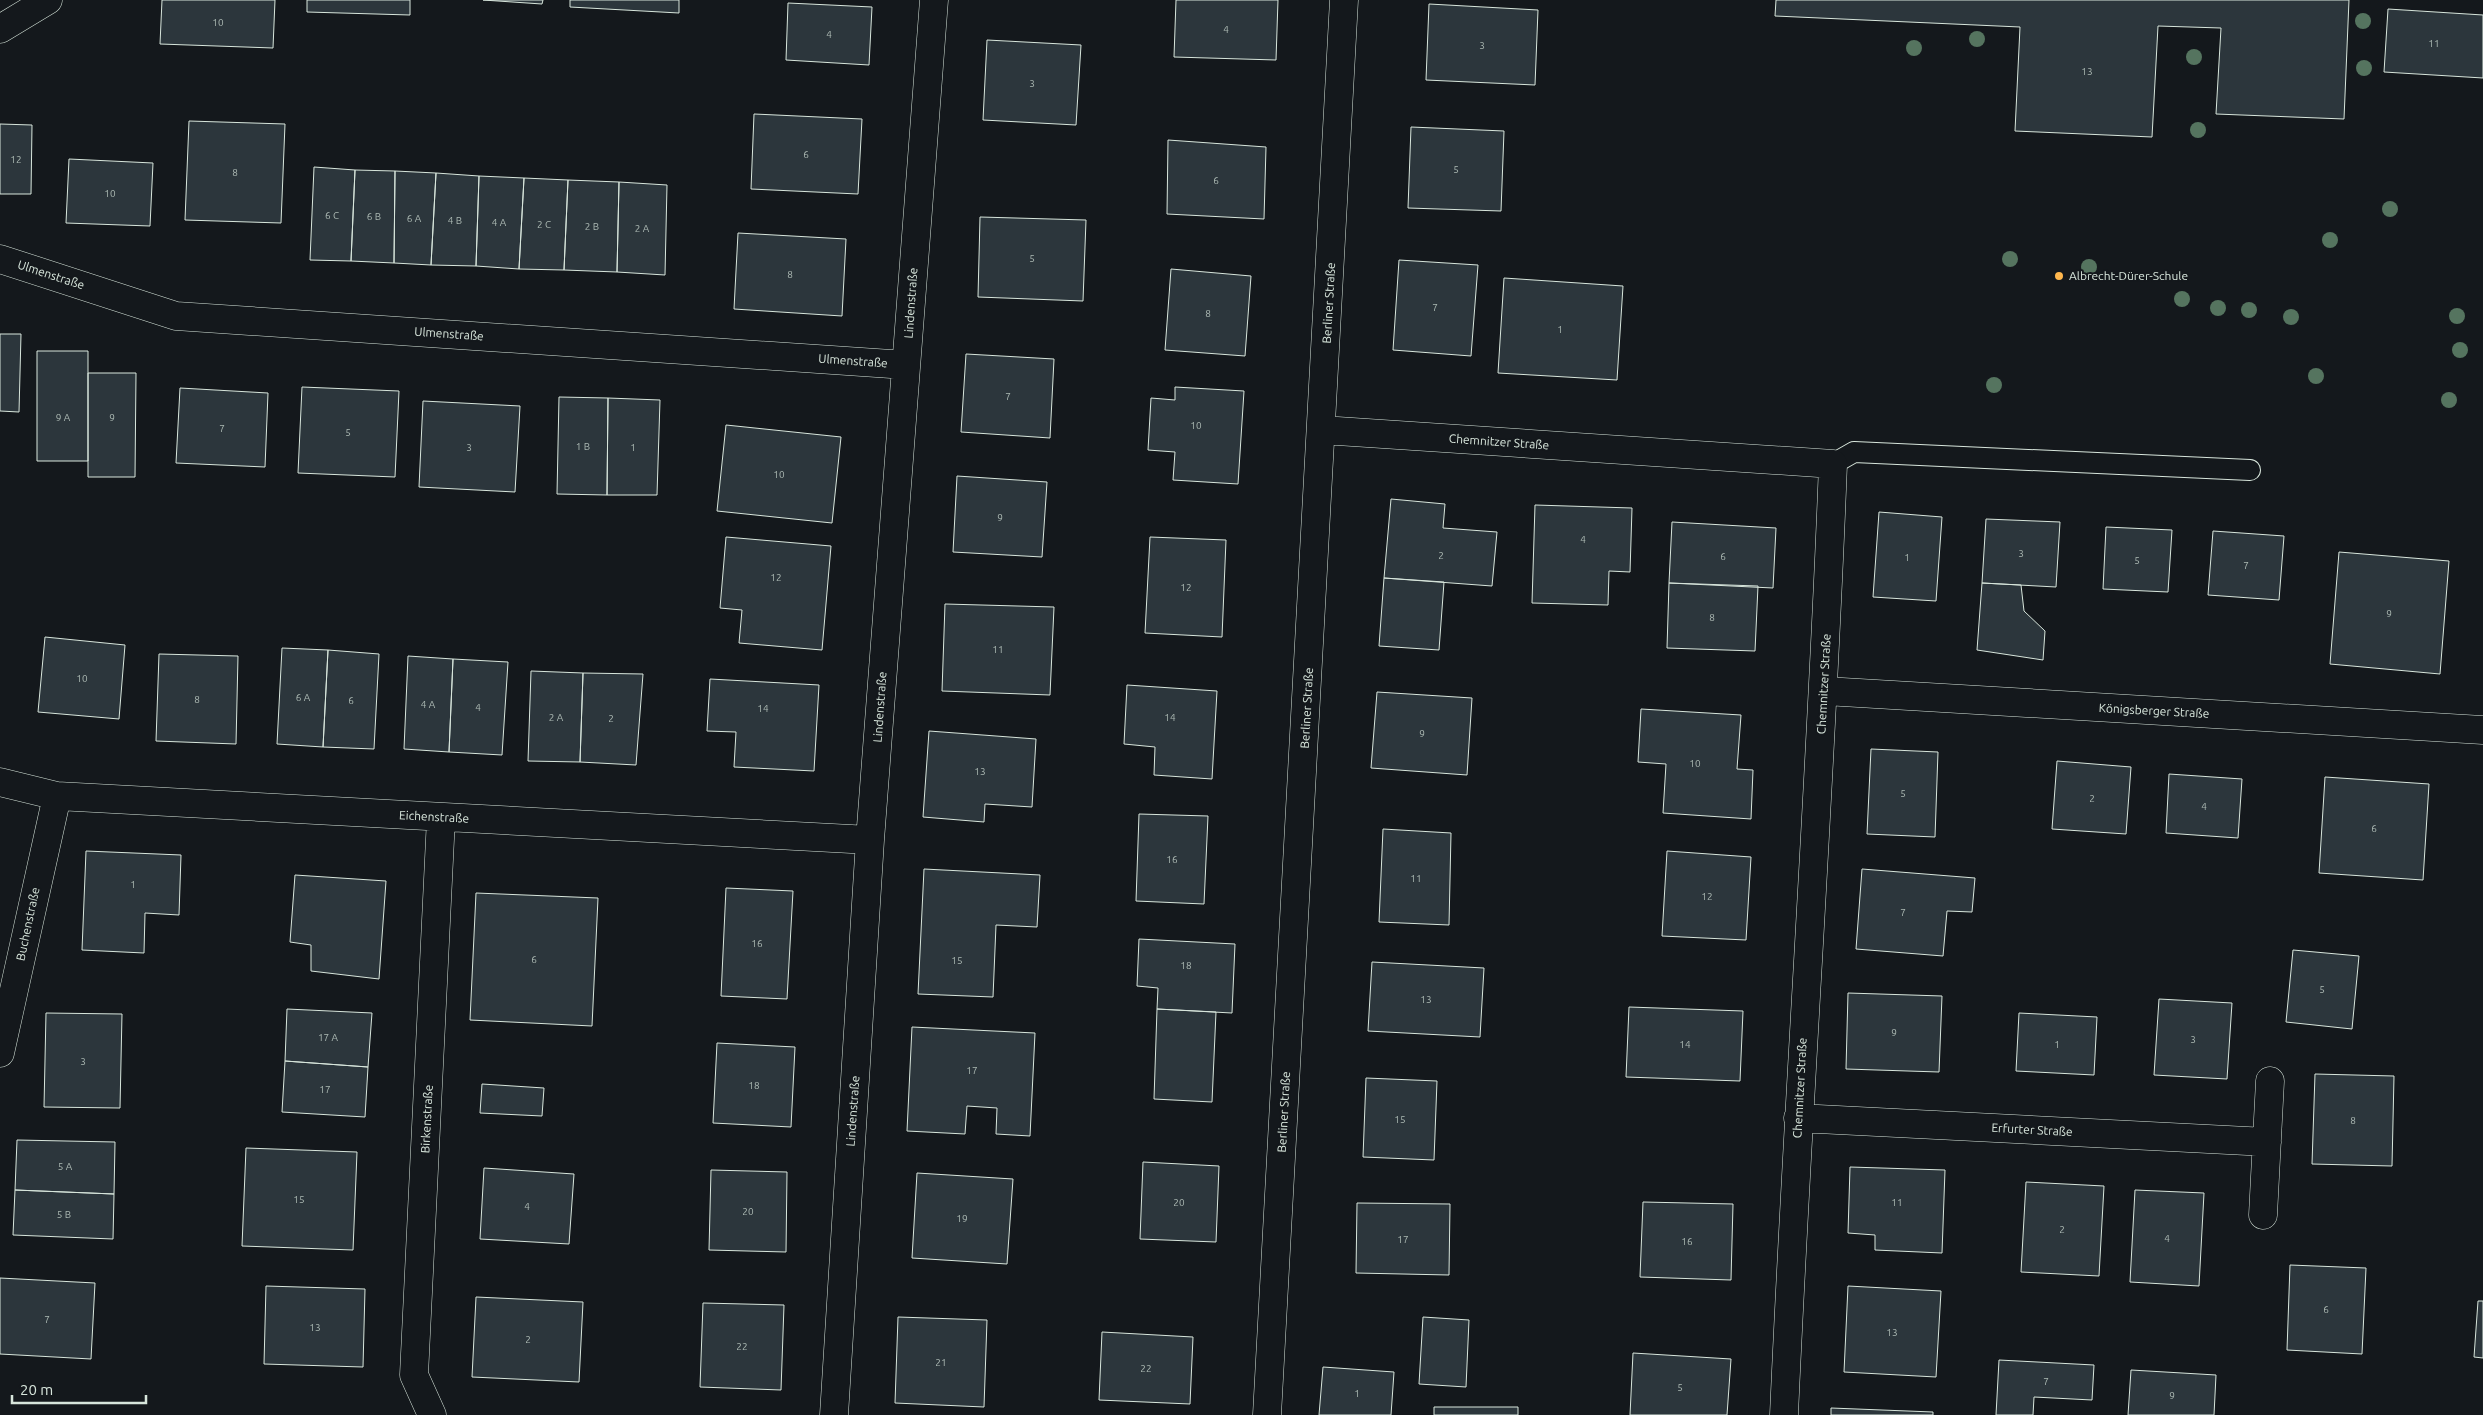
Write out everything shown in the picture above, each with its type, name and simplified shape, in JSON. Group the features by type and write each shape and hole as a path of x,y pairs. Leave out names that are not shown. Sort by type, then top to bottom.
{"street":[{"path":"0,29 48,0"},
{"name":"Lindenstraße","path":"834,1415 870,840 934,0"},
{"name":"Berliner Straße","path":"1268,1415 1344,0"},
{"name":"Ulmenstraße","path":"0,259 176,316 906,365"},
{"name":"Chemnitzer Straße","path":"1322,430 1833,464 1825,691 1798,1118 1784,1415"},
{"name":"Königsberger Straße","path":"1825,691 2483,730"},
{"name":"Eichenstraße","path":"0,782 57,796 870,840"},
{"name":"Buchenstraße","path":"0,1053 57,796"},
{"name":"Birkenstraße","path":"432,1415 429,1413 414,1375 441,818"},
{"path":"2263,1215 2270,1082"},
{"name":"Erfurter Straße","path":"1798,1118 2267,1142"}],"lane":[{"path":"1833,464 1854,452 2250,470"}],"building":[{"path":"162,0 275,0 273,48 160,44"},
{"path":"307,0 410,0 410,15 307,12"},
{"path":"483,0 543,0 542,4"},
{"path":"570,0 679,0 679,13 570,7"},
{"path":"1176,0 1278,0 1276,60 1174,57"},
{"path":"1776,0 2349,0 2344,119 2216,114 2221,28 2158,26 2152,137 2015,131 2020,27 1775,16"},
{"path":"788,3 872,7 869,65 786,60"},
{"path":"1429,4 1538,10 1535,85 1426,80"},
{"path":"2388,9 2483,15 2483,78 2384,72"},
{"path":"987,40 1081,45 1076,125 983,120"},
{"path":"754,114 862,119 858,194 751,189"},
{"path":"189,121 285,124 281,223 185,220"},
{"path":"0,124 32,125 31,194 0,194"},
{"path":"1411,127 1504,131 1501,211 1408,208"},
{"path":"1168,140 1266,147 1264,219 1167,214"},
{"path":"69,159 153,163 150,226 66,223"},
{"path":"314,167 355,170 351,261 310,260"},
{"path":"355,170 395,171 394,263 351,261"},
{"path":"395,171 436,173 431,265 394,263"},
{"path":"436,173 479,176 476,266 431,265"},
{"path":"479,176 524,178 519,269 476,266"},
{"path":"524,178 568,180 564,270 519,269"},
{"path":"568,180 619,182 617,272 564,270"},
{"path":"619,182 667,185 665,275 617,272"},
{"path":"980,217 1086,220 1083,301 978,297"},
{"path":"738,233 846,239 842,316 734,309"},
{"path":"1399,260 1478,265 1471,356 1393,350"},
{"path":"1171,269 1251,276 1245,356 1165,350"},
{"path":"1504,278 1623,286 1617,380 1498,373"},
{"path":"0,334 21,334 19,412 0,411"},
{"path":"37,351 88,351 88,461 37,461"},
{"path":"966,354 1054,359 1050,438 961,432"},
{"path":"88,373 136,373 135,477 88,477"},
{"path":"302,387 399,391 395,477 298,473"},
{"path":"1175,387 1244,391 1238,484 1173,480 1175,452 1148,450 1151,398 1175,400"},
{"path":"180,388 268,393 265,467 176,463"},
{"path":"559,397 608,398 607,495 557,494"},
{"path":"608,398 660,400 657,495 607,495"},
{"path":"423,401 520,406 515,492 419,487"},
{"path":"726,425 841,437 832,523 717,511"},
{"path":"957,476 1047,482 1042,557 953,552"},
{"path":"1391,499 1445,504 1443,528 1497,532 1492,586 1384,578"},
{"path":"1535,505 1632,508 1630,572 1609,571 1608,605 1532,603"},
{"path":"1879,512 1942,517 1936,601 1873,597"},
{"path":"1986,519 2060,522 2056,587 1982,583"},
{"path":"1672,522 1776,528 1773,588 1669,583"},
{"path":"2106,527 2172,530 2168,592 2103,589"},
{"path":"2213,531 2284,536 2279,600 2208,595"},
{"path":"726,537 831,546 822,650 739,643 742,610 720,608"},
{"path":"1150,537 1226,540 1222,637 1145,633"},
{"path":"2339,552 2449,561 2440,674 2330,664"},
{"path":"1384,578 1444,582 1439,650 1379,646"},
{"path":"1669,583 1758,586 1755,651 1667,648"},
{"path":"1982,583 2021,585 2024,611 2045,631 2043,660 1977,650"},
{"path":"945,604 1054,607 1050,695 942,691"},
{"path":"45,637 125,645 119,719 38,712"},
{"path":"282,648 328,650 323,747 277,744"},
{"path":"328,650 379,654 374,749 323,747"},
{"path":"159,654 238,656 236,744 156,741"},
{"path":"408,656 453,659 449,752 404,749"},
{"path":"453,659 508,662 502,755 449,752"},
{"path":"531,671 583,673 580,762 528,761"},
{"path":"583,673 643,674 636,765 580,762"},
{"path":"710,679 819,685 814,771 734,767 736,732 707,731"},
{"path":"1127,685 1217,691 1212,779 1154,775 1155,747 1124,744"},
{"path":"1377,692 1472,698 1467,775 1371,768"},
{"path":"1641,709 1741,715 1737,769 1753,770 1751,819 1663,813 1666,764 1638,762"},
{"path":"929,731 1036,739 1032,807 985,804 984,822 923,817"},
{"path":"1871,749 1938,752 1935,837 1867,834"},
{"path":"2057,761 2131,767 2126,834 2052,829"},
{"path":"2169,774 2242,779 2238,838 2166,833"},
{"path":"2325,777 2429,784 2423,880 2319,873"},
{"path":"1139,814 1208,816 1204,904 1136,901"},
{"path":"1383,829 1451,833 1449,925 1379,922"},
{"path":"86,851 181,855 179,915 145,913 144,953 82,950"},
{"path":"1667,851 1751,857 1746,940 1662,936"},
{"path":"924,869 1040,875 1037,927 996,925 993,997 918,994"},
{"path":"1862,869 1975,878 1972,912 1947,911 1943,956 1856,949"},
{"path":"295,875 386,881 379,979 311,971 311,945 290,942"},
{"path":"726,888 793,891 787,999 721,996"},
{"path":"476,893 598,898 592,1026 470,1020"},
{"path":"1139,939 1235,944 1232,1013 1157,1009 1158,988 1137,986"},
{"path":"2293,950 2359,956 2352,1029 2286,1022"},
{"path":"1372,962 1484,968 1480,1037 1368,1031"},
{"path":"1848,993 1942,996 1939,1072 1846,1069"},
{"path":"2159,999 2232,1003 2227,1079 2154,1075"},
{"path":"1629,1007 1743,1011 1740,1081 1626,1077"},
{"path":"287,1009 372,1013 368,1067 285,1061"},
{"path":"1157,1009 1216,1012 1212,1102 1154,1099"},
{"path":"46,1013 122,1014 120,1108 44,1107"},
{"path":"2019,1013 2097,1017 2094,1075 2016,1071"},
{"path":"912,1027 1035,1033 1030,1136 996,1134 997,1108 967,1106 965,1134 907,1131"},
{"path":"717,1043 795,1047 791,1127 713,1123"},
{"path":"285,1061 368,1067 365,1117 282,1112"},
{"path":"2315,1074 2394,1076 2392,1166 2312,1164"},
{"path":"1366,1078 1437,1081 1434,1160 1363,1157"},
{"path":"482,1084 544,1088 542,1116 480,1113"},
{"path":"17,1140 115,1142 114,1194 15,1190"},
{"path":"246,1148 357,1152 353,1250 242,1246"},
{"path":"1143,1162 1219,1166 1216,1242 1140,1239"},
{"path":"1850,1167 1945,1170 1942,1253 1875,1250 1875,1235 1848,1233"},
{"path":"484,1168 574,1174 569,1244 480,1239"},
{"path":"711,1170 787,1172 786,1252 709,1250"},
{"path":"917,1173 1013,1179 1007,1264 912,1258"},
{"path":"2026,1182 2104,1186 2099,1276 2021,1272"},
{"path":"15,1190 114,1194 113,1239 13,1235"},
{"path":"2135,1190 2204,1193 2199,1286 2130,1282"},
{"path":"1643,1202 1733,1204 1731,1280 1640,1277"},
{"path":"1357,1203 1450,1204 1449,1275 1356,1273"},
{"path":"2290,1265 2366,1268 2362,1354 2287,1350"},
{"path":"0,1278 95,1283 91,1359 0,1354"},
{"path":"266,1286 365,1289 363,1367 264,1364"},
{"path":"1848,1286 1941,1291 1936,1377 1844,1372"},
{"path":"476,1297 583,1302 579,1382 472,1377"},
{"path":"2478,1301 2483,1301 2483,1358 2474,1357"},
{"path":"703,1303 784,1305 781,1390 700,1387"},
{"path":"898,1317 987,1320 984,1407 895,1403"},
{"path":"1423,1317 1469,1320 1466,1387 1419,1384"},
{"path":"1102,1332 1193,1337 1190,1404 1099,1400"},
{"path":"1633,1353 1731,1359 1727,1415 1630,1415"},
{"path":"1999,1360 2094,1365 2092,1400 2034,1397 2033,1415 1996,1415"},
{"path":"1323,1367 1394,1372 1391,1415 1319,1415"},
{"path":"2131,1370 2216,1375 2214,1415 2128,1415"},
{"path":"1434,1407 1518,1407 1518,1415 1434,1415"},
{"path":"1831,1408 1933,1412 1933,1415 1831,1415"}],"place":[{"name":"Albrecht-Dürer-Schule","path":"2059,276"}]}
